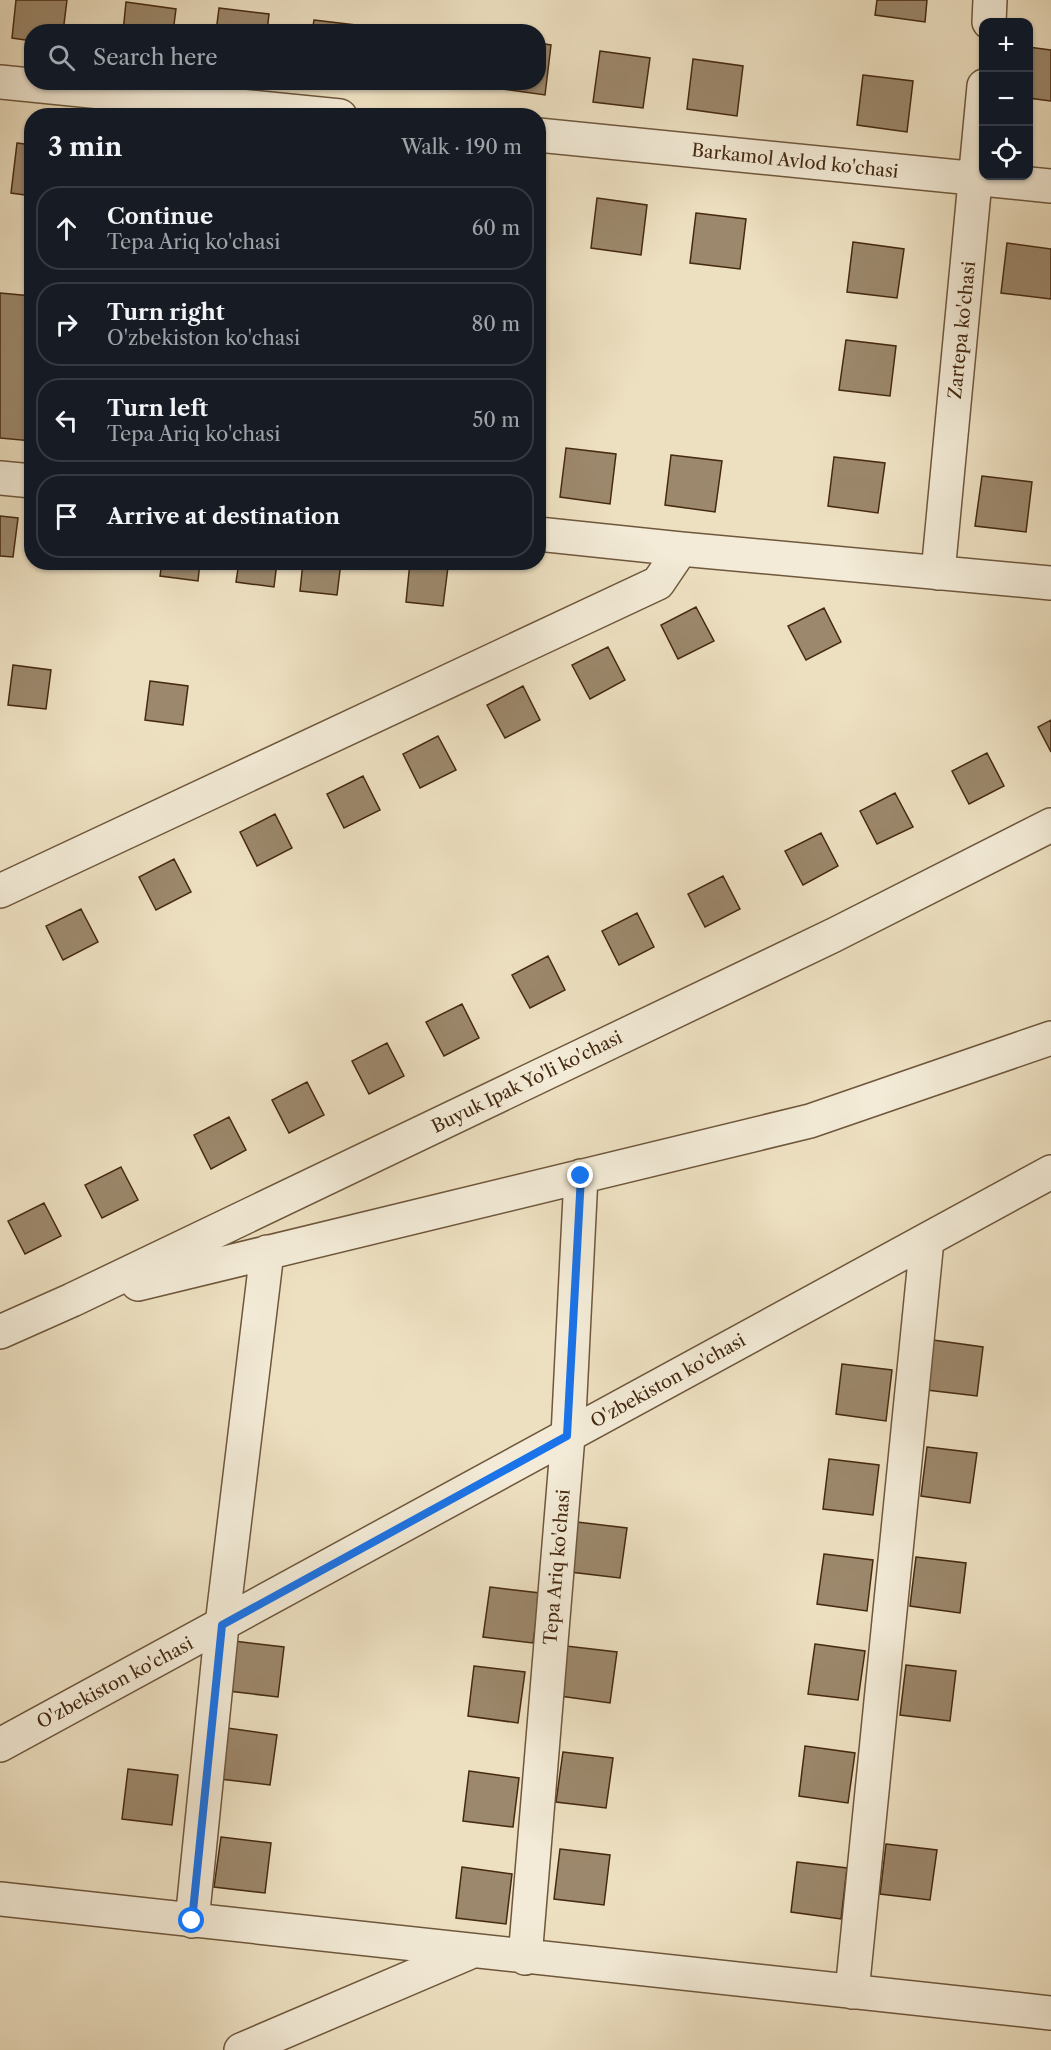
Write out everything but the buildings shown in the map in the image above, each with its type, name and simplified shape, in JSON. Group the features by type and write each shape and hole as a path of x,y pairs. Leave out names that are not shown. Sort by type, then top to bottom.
{"street":[{"path":"988,18 990,0"},
{"path":"0,82 24,84"},
{"path":"80,90 260,108"},
{"name":"Zartepa ko'chasi","path":"938,573 981,126"},
{"name":"Barkamol Avlod ko'chasi","path":"546,136 1051,186"},
{"path":"0,478 24,480"},
{"path":"546,535 1051,583"},
{"path":"0,891 658,583 681,549"},
{"name":"Buyuk Ipak Yo'li ko'chasi","path":"0,1332 72,1300 834,935 1051,825"},
{"path":"72,1300 810,1121 1051,1038"},
{"name":"O'zbekiston ko'chasi","path":"4,1740 222,1625 1051,1172"},
{"name":"Tepa Ariq ko'chasi","path":"525,1958 567,1436 581,1176"},
{"path":"852,1992 927,1240"},
{"path":"192,1921 222,1625 267,1252"},
{"path":"0,1899 525,1958 1051,2013"},
{"path":"241,2050 472,1952"}],"route":[{"path":"192,1921 222,1625 567,1436 581,1176"}]}
